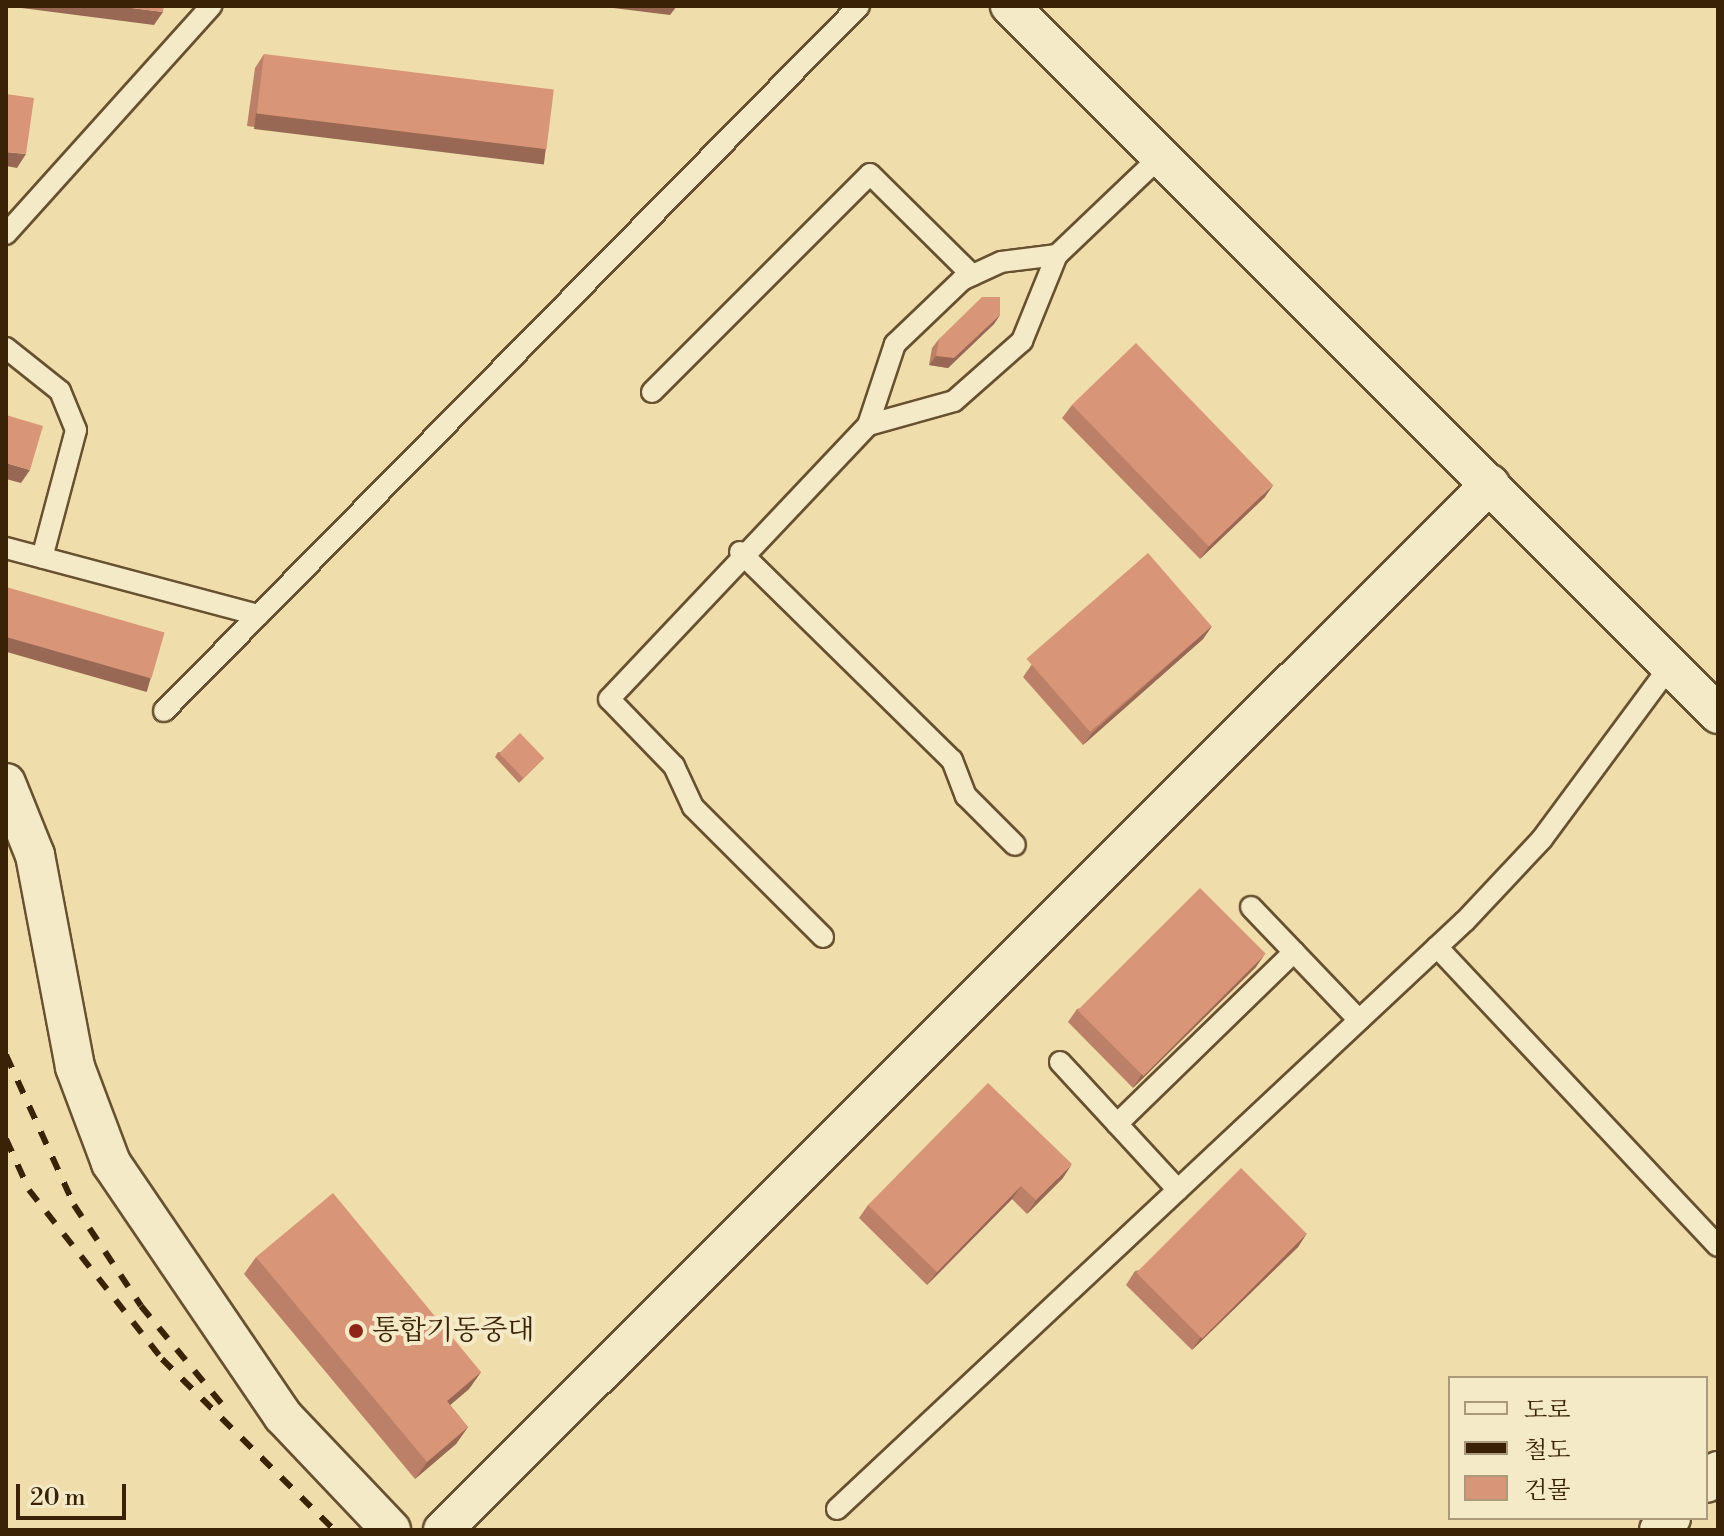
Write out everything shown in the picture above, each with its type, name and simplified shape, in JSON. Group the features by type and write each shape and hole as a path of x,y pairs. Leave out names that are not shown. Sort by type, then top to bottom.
{"street":[{"path":"1010,6 1718,714"},
{"path":"443,1530 1490,484"},
{"path":"6,783 35,855 75,1067 111,1163 283,1416 391,1530"}],"lane":[{"path":"6,234 211,6"},
{"path":"164,711 848,9"},
{"path":"868,425 954,401 1022,341 1057,255 1161,156"},
{"path":"652,392 870,174 972,275"},
{"path":"823,937 693,807 674,766 609,699 740,552 868,425 895,344 972,275 1001,262 1057,255"},
{"path":"6,348 60,391 76,430 42,558"},
{"path":"6,548 258,615"},
{"path":"740,552 952,760 966,796 1015,845"},
{"path":"837,1509 1437,947 1542,839 1670,666"},
{"path":"1251,907 1359,1020"},
{"path":"1437,947 1718,1246"},
{"path":"1117,1124 1294,952"},
{"path":"1060,1062 1178,1190"}],"building":[{"path":"116,6 164,6 163,12"},
{"path":"264,54 554,90 547,149 257,114"},
{"path":"6,94 34,98 26,154 6,152"},
{"path":"982,297 1000,297 1000,315 954,358 936,356 939,339"},
{"path":"1136,343 1273,485 1209,547 1072,405"},
{"path":"6,415 43,426 30,470 6,463"},
{"path":"1148,553 1212,626 1090,732 1026,659"},
{"path":"6,587 165,632 151,679 6,637"},
{"path":"520,733 544,758 523,778 499,753"},
{"path":"1200,888 1266,954 1143,1076 1078,1010"},
{"path":"988,1083 1072,1164 1036,1200 1021,1186 937,1272 868,1205"},
{"path":"1241,1168 1307,1234 1202,1338 1136,1273"},
{"name":"통합기동중대","path":"333,1193 481,1372 447,1401 468,1427 427,1462 256,1257"}],"railway":[{"path":"6,1055 74,1205 141,1306 221,1403"},
{"path":"6,1139 29,1190 162,1359 334,1530"}],"place":[{"name":"통합기동중대","path":"356,1331"}]}
